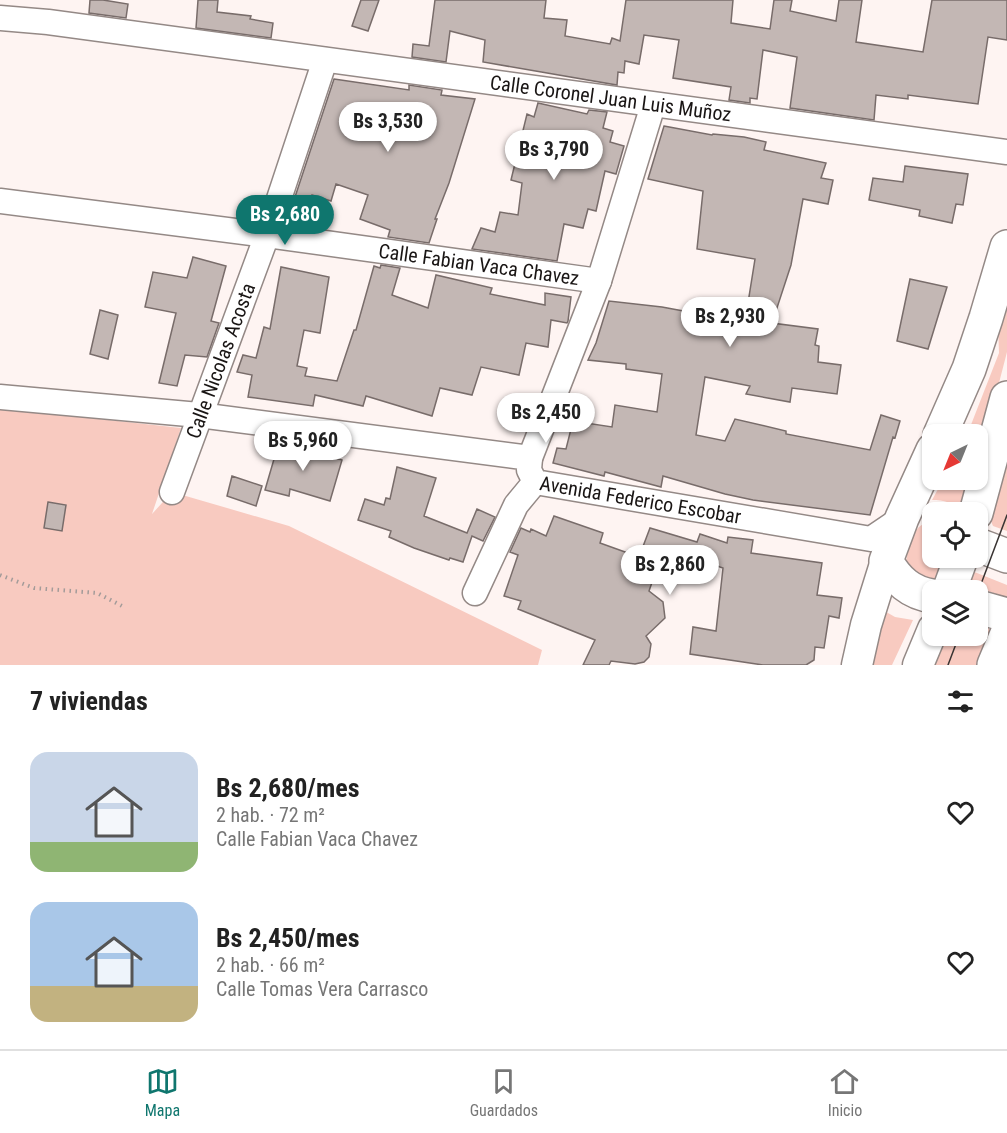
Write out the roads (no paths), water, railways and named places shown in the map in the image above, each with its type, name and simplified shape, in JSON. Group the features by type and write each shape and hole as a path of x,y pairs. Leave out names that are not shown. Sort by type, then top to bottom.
{"highway":[{"path":"945,424 969,369 1007,247"},
{"path":"979,502 1007,398"},
{"path":"922,595 900,581 878,550 917,517 923,490"},
{"path":"988,549 1007,556"},
{"path":"988,610 1007,615"},
{"path":"994,665 1007,634"}],"main road":[{"path":"857,665 878,550"},
{"path":"918,665 926,646"}],"street":[{"name":"Calle Coronel Juan Luis Muñoz","path":"0,18 49,11 325,60 1007,152"},
{"name":"Calle Nicolas Acosta","path":"172,492 267,235 325,60"},
{"path":"530,458 599,281 653,105"},
{"name":"Calle Fabian Vaca Chavez","path":"0,201 599,281"},
{"name":"Avenida Federico Escobar","path":"0,397 199,416 530,458 530,470 535,482 878,550"},
{"path":"475,593 516,505 535,482"}],"tram line":[{"path":"983,580 1007,515"},
{"path":"948,665 955,646"}]}
